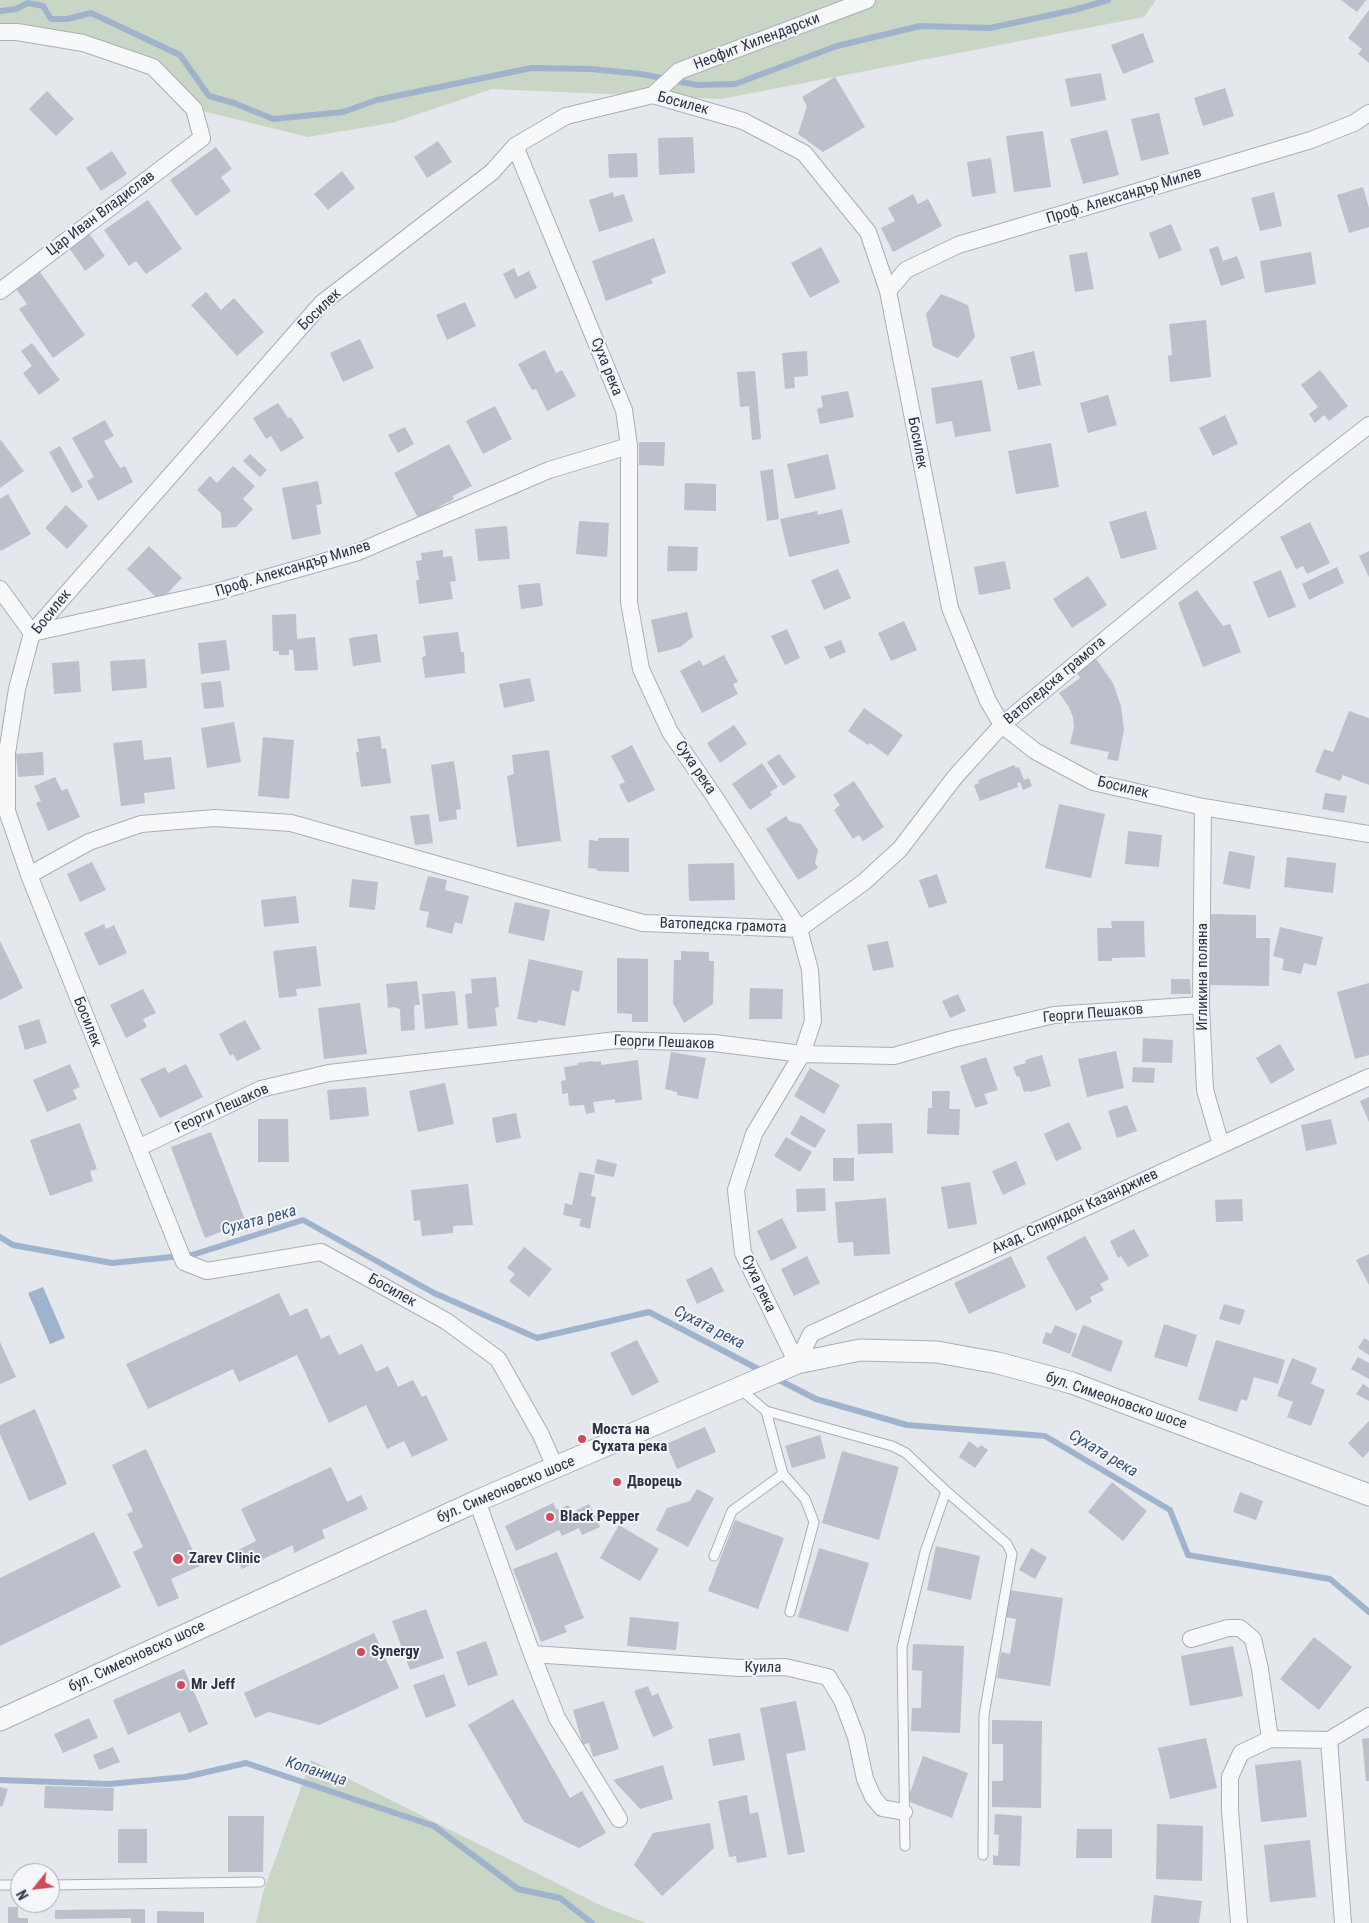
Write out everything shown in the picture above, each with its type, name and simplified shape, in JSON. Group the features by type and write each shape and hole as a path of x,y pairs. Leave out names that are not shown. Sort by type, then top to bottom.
{"street":[{"name":"Неофит Хилендарски","path":"653,95 679,71 867,0"},
{"name":"Цар Иван Владислав","path":"0,32 17,32 82,42 153,67 194,109 202,138 0,291"},
{"name":"Босилек","path":"556,1469 533,1420 498,1358 438,1317 321,1252 206,1271 184,1262 29,875 7,811 7,753 17,689 32,633 322,304 492,172 515,146 566,116 653,95 743,121 804,152 868,232 888,291 950,608 988,701 1002,725 1035,751 1093,782 1203,807 1369,834"},
{"name":"Проф. Александър Милев","path":"888,291 906,270 958,245 1311,140 1354,123 1369,114"},
{"name":"Суха река","path":"515,146 624,410 629,446 629,602 641,669 670,732 714,796 799,928 810,970 813,1021 802,1054 754,1134 736,1190 742,1253 797,1364"},
{"name":"Ватопедска грамота","path":"29,875 89,842 141,824 215,818 291,823 643,923 799,928 864,882 900,849 955,777 1002,725 1301,478 1369,425"},
{"name":"Проф. Александър Милев","path":"32,633 216,592 358,552 548,470 629,446"},
{"path":"0,589 32,633"},
{"name":"Игликина поляна","path":"1203,807 1201,1005 1205,1090 1221,1145"},
{"name":"Георги Пешаков","path":"138,1148 261,1089 329,1073 617,1040 714,1043 802,1054 894,1056 953,1039 1054,1016 1201,1005"},
{"name":"Акад. Спиридон Казанджиев","path":"797,1364 811,1334 1369,1076"},
{"name":"бул. Симеоновско шосе","path":"0,1720 477,1501 556,1469 797,1364 860,1350 937,1352 998,1363 1072,1383 1369,1495"},
{"path":"477,1501 557,1718 620,1819"},
{"path":"1191,1639 1228,1628 1240,1628 1252,1639 1260,1669 1270,1739"},
{"name":"Куила","path":"532,1654 740,1668 785,1667 828,1677 842,1700 856,1737 865,1779 873,1797 882,1808 904,1812"},
{"path":"1239,1923 1230,1810 1230,1777 1242,1753 1270,1739 1329,1740 1369,1716"},
{"path":"1329,1740 1343,1923"}],"lane":[{"path":"740,1389 766,1411 892,1446 906,1453 1007,1544 1012,1554 984,1715 983,1855"},
{"path":"766,1411 782,1474 805,1499 814,1522 790,1612"},
{"path":"714,1556 732,1511 782,1474"},
{"path":"905,1846 902,1647 925,1552 946,1491"},
{"path":"60,1885 260,1882"}],"green space":[{"path":"0,0 1156,0 1144,17 721,99 492,89 392,123 308,137 194,109 153,67 0,32"},
{"path":"311,1760 602,1906 646,1923 256,1923 263,1893"}],"water":[{"path":"43,1287 65,1338 50,1344 28,1293"}],"building":[{"path":"1341,0 1366,0 1357,12"},
{"path":"1369,10 1369,63 1358,54 1362,49 1348,38"},
{"path":"1143,33 1154,62 1123,74 1111,45"},
{"path":"1101,73 1106,100 1071,107 1065,79"},
{"path":"835,77 865,127 823,152 798,134 807,106 802,97"},
{"path":"1225,88 1234,116 1203,126 1194,98"},
{"path":"47,91 74,119 56,136 29,109"},
{"path":"1159,113 1169,154 1141,161 1131,119"},
{"path":"1107,130 1119,175 1083,184 1070,139"},
{"path":"1043,131 1051,187 1014,192 1006,136"},
{"path":"693,137 695,173 659,175 658,138"},
{"path":"438,141 452,162 427,178 414,157"},
{"path":"216,147 232,169 221,177 231,191 196,216 170,180"},
{"path":"112,151 127,174 101,191 86,168"},
{"path":"637,153 638,177 609,178 608,154"},
{"path":"991,158 996,193 972,197 967,162"},
{"path":"342,171 355,188 328,210 314,194"},
{"path":"1363,187 1369,208 1369,227 1349,233 1337,195"},
{"path":"613,192 614,197 624,194 633,221 599,232 589,200"},
{"path":"1274,192 1282,226 1260,231 1251,198"},
{"path":"913,194 918,204 928,199 942,226 893,252 881,228 895,221 888,208"},
{"path":"148,200 182,249 146,274 136,261 129,266 104,230"},
{"path":"1171,224 1182,250 1159,259 1149,233"},
{"path":"88,232 105,256 85,271 68,246"},
{"path":"654,238 666,273 651,279 653,283 606,301 592,261"},
{"path":"1218,246 1223,261 1237,256 1245,278 1221,286 1209,249"},
{"path":"821,247 840,282 810,298 791,263"},
{"path":"1087,252 1094,289 1075,292 1069,255"},
{"path":"1311,252 1316,284 1265,293 1260,261"},
{"path":"514,268 518,277 529,271 537,288 515,299 503,274"},
{"path":"40,272 85,335 53,358 19,309 27,304 16,289"},
{"path":"206,292 221,310 234,298 264,332 237,356 191,305"},
{"path":"941,294 968,305 975,337 958,358 933,347 926,314"},
{"path":"465,302 476,326 447,340 436,315"},
{"path":"1206,320 1211,377 1170,382 1168,356 1172,355 1169,324"},
{"path":"360,339 374,368 343,382 330,353"},
{"path":"32,343 60,380 39,395 23,373 32,366 21,351"},
{"path":"545,350 556,373 562,370 576,396 547,411 536,389 532,390 518,364"},
{"path":"807,351 808,376 794,377 795,388 785,389 782,353"},
{"path":"1034,351 1041,385 1018,390 1010,357"},
{"path":"1320,370 1348,406 1329,421 1324,415 1315,423 1309,414 1318,407 1301,385"},
{"path":"755,371 761,439 752,440 749,406 740,407 737,372"},
{"path":"982,380 991,431 955,437 952,421 936,424 931,388"},
{"path":"848,391 854,417 820,424 817,409 823,407 821,396"},
{"path":"1108,395 1117,425 1088,433 1080,403"},
{"path":"278,403 288,418 291,417 304,438 281,452 271,436 266,439 253,418"},
{"path":"495,406 512,439 483,454 466,421"},
{"path":"1225,415 1238,444 1213,456 1199,428"},
{"path":"105,420 114,436 104,441 120,468 125,466 133,482 98,501 87,481 94,477 72,438"},
{"path":"405,427 414,444 398,453 388,435"},
{"path":"0,439 24,471 0,488"},
{"path":"639,442 665,442 664,466 639,465"},
{"path":"1051,443 1059,487 1016,494 1008,451"},
{"path":"449,444 472,486 453,496 454,499 418,518 394,473"},
{"path":"60,446 83,487 72,493 49,452"},
{"path":"250,454 267,470 260,477 243,461"},
{"path":"828,454 836,489 795,499 787,464"},
{"path":"233,466 255,486 243,499 253,509 236,527 222,528 221,513 197,490 210,476 217,483"},
{"path":"773,469 779,519 767,521 760,471"},
{"path":"318,481 322,504 316,505 321,534 292,540 282,488"},
{"path":"685,483 716,484 716,511 684,510"},
{"path":"8,494 31,534 1,551 0,499"},
{"path":"66,505 88,526 67,549 45,528"},
{"path":"842,509 850,543 789,557 780,519 817,511 818,515"},
{"path":"1146,511 1157,549 1121,559 1109,522"},
{"path":"579,521 609,523 607,557 576,554"},
{"path":"1310,522 1330,563 1307,574 1303,566 1296,569 1280,537"},
{"path":"507,526 510,559 478,561 475,529"},
{"path":"149,546 182,578 160,601 127,569"},
{"path":"668,546 698,547 697,571 667,571"},
{"path":"443,550 443,557 452,556 456,581 450,582 453,599 419,604 416,580 419,580 416,561 422,560 421,553"},
{"path":"1369,551 1369,577 1359,556"},
{"path":"1005,561 1011,589 979,595 974,567"},
{"path":"1337,567 1344,583 1309,600 1302,584"},
{"path":"838,569 851,598 824,610 811,580"},
{"path":"1281,570 1296,607 1268,618 1253,582"},
{"path":"1088,576 1107,605 1072,628 1053,599"},
{"path":"540,583 543,606 521,609 518,585"},
{"path":"1197,590 1223,626 1230,624 1241,652 1203,667 1178,603"},
{"path":"687,612 693,637 680,647 658,653 651,620"},
{"path":"296,614 297,639 315,637 318,670 295,671 293,650 289,650 289,655 279,655 279,651 273,651 272,615"},
{"path":"904,621 917,650 891,661 878,633"},
{"path":"787,629 800,658 785,665 771,636"},
{"path":"458,632 461,652 464,652 465,673 425,678 422,657 426,656 423,636"},
{"path":"377,634 381,662 353,666 349,638"},
{"path":"226,640 230,670 201,674 198,643"},
{"path":"841,640 846,652 830,659 824,647"},
{"path":"724,655 738,682 733,684 738,694 702,713 680,671 700,660 703,666"},
{"path":"145,659 147,688 112,691 110,661"},
{"path":"1096,659 1113,683 1121,706 1124,730 1118,761 1107,759 1109,752 1070,744 1074,727 1073,717 1069,707 1059,693 1080,678 1077,673"},
{"path":"79,661 81,692 54,694 52,663"},
{"path":"530,678 535,701 504,708 499,684"},
{"path":"221,681 224,707 204,709 201,683"},
{"path":"864,708 903,735 888,756 848,731"},
{"path":"1349,711 1369,718 1369,785 1343,775 1340,781 1315,772 1324,749 1333,752"},
{"path":"234,722 241,762 207,768 201,728"},
{"path":"734,725 747,744 720,763 707,743"},
{"path":"380,736 382,749 386,748 391,783 361,787 356,752 359,752 357,739"},
{"path":"263,737 294,740 289,799 258,796"},
{"path":"142,740 144,760 171,757 175,789 144,793 145,803 121,806 113,743"},
{"path":"632,745 655,790 628,803 619,785 625,782 611,756"},
{"path":"549,750 561,841 517,847 507,776 514,774 512,755"},
{"path":"43,752 44,775 18,777 16,754"},
{"path":"779,754 796,777 783,786 767,762"},
{"path":"454,761 461,809 456,810 457,819 439,822 431,765"},
{"path":"762,763 778,787 770,792 772,795 750,810 732,784"},
{"path":"1014,765 1016,768 1019,767 1024,780 1029,778 1032,786 1023,790 1020,782 1017,783 1018,787 980,801 974,785 979,783 978,780"},
{"path":"55,777 62,791 67,788 80,817 48,831 36,803 41,801 34,786"},
{"path":"854,781 884,827 863,841 859,835 853,839 834,810 840,805 833,795"},
{"path":"1325,793 1347,796 1344,813 1322,809"},
{"path":"1059,804 1105,814 1091,878 1045,868"},
{"path":"429,814 433,843 415,845 410,816"},
{"path":"786,816 789,821 801,824 818,850 815,863 818,868 798,880 766,829"},
{"path":"1128,831 1162,835 1159,867 1125,864"},
{"path":"598,838 629,838 629,872 597,871 597,869 588,868 589,840 598,841"},
{"path":"1229,851 1255,856 1250,889 1223,884"},
{"path":"1287,857 1336,863 1333,893 1284,887"},
{"path":"92,862 106,890 80,902 67,874"},
{"path":"734,863 735,900 689,901 688,864"},
{"path":"937,874 947,903 929,908 919,880"},
{"path":"428,876 447,880 445,890 469,896 462,924 455,922 452,934 426,927 429,912 419,910"},
{"path":"352,879 378,882 375,910 349,907"},
{"path":"296,896 299,923 264,927 261,900"},
{"path":"515,902 550,910 544,941 508,933"},
{"path":"1211,914 1256,915 1256,938 1270,938 1269,986 1210,985"},
{"path":"1111,921 1144,921 1145,957 1112,958 1112,961 1098,961 1097,928 1112,928"},
{"path":"104,924 106,929 114,925 127,953 99,966 84,933"},
{"path":"1280,927 1323,937 1316,966 1304,963 1301,974 1282,970 1284,959 1273,956"},
{"path":"0,941 23,988 0,1000"},
{"path":"888,941 894,967 873,971 867,945"},
{"path":"316,946 321,986 296,989 297,996 279,998 273,951"},
{"path":"681,951 709,952 709,961 714,961 713,1004 684,1023 673,1003 674,960 681,960"},
{"path":"617,958 648,959 648,1022 632,1022 632,1014 617,1013"},
{"path":"529,959 583,971 579,992 572,990 565,1026 538,1020 537,1023 517,1019"},
{"path":"496,977 499,1007 495,1008 497,1026 468,1029 465,994 472,993 471,979"},
{"path":"1171,979 1190,979 1191,994 1171,994"},
{"path":"417,981 420,1005 415,1005 414,1008 415,1030 401,1031 400,1009 388,1008 386,984"},
{"path":"1369,983 1369,1055 1355,1059 1337,992"},
{"path":"750,988 783,989 782,1019 749,1019"},
{"path":"143,989 156,1013 143,1019 147,1027 126,1038 110,1005"},
{"path":"455,991 458,1025 425,1029 422,994"},
{"path":"958,994 966,1011 950,1018 942,1001"},
{"path":"360,1003 367,1054 324,1059 318,1008"},
{"path":"39,1019 47,1043 25,1050 18,1026"},
{"path":"245,1020 261,1049 237,1061 233,1054 230,1056 219,1034"},
{"path":"1143,1038 1173,1040 1172,1063 1142,1062"},
{"path":"1280,1044 1295,1070 1271,1084 1256,1058"},
{"path":"1116,1051 1124,1088 1087,1097 1078,1059"},
{"path":"671,1052 706,1058 698,1099 677,1095 677,1092 665,1089"},
{"path":"1042,1055 1051,1086 1024,1092 1019,1076 1017,1077 1013,1067 1026,1063 1025,1060"},
{"path":"986,1057 998,1090 984,1094 988,1104 975,1108 960,1066"},
{"path":"638,1060 642,1100 615,1103 615,1099 593,1102 595,1112 586,1114 584,1105 569,1106 568,1093 562,1094 561,1081 566,1080 564,1067 593,1061 601,1061 601,1065"},
{"path":"70,1064 80,1087 73,1090 77,1099 47,1112 33,1080"},
{"path":"186,1064 203,1097 160,1118 140,1079 165,1067 168,1073"},
{"path":"1133,1067 1155,1068 1154,1083 1132,1082"},
{"path":"810,1068 840,1085 824,1114 794,1096"},
{"path":"445,1083 454,1124 418,1132 409,1091"},
{"path":"366,1087 369,1116 330,1120 327,1090"},
{"path":"932,1091 950,1091 949,1109 960,1109 959,1135 927,1134 928,1108 932,1108"},
{"path":"1369,1097 1369,1122 1360,1101"},
{"path":"1127,1105 1137,1131 1117,1138 1108,1111"},
{"path":"516,1113 521,1138 496,1143 492,1118"},
{"path":"801,1115 826,1130 815,1148 790,1134"},
{"path":"258,1119 288,1119 289,1162 258,1162"},
{"path":"1331,1119 1337,1144 1306,1151 1301,1125"},
{"path":"1069,1122 1082,1149 1056,1161 1044,1134"},
{"path":"80,1123 97,1169 90,1171 93,1181 50,1196 30,1140"},
{"path":"892,1123 893,1153 858,1154 857,1124"},
{"path":"211,1132 246,1222 205,1238 171,1147"},
{"path":"786,1137 812,1152 800,1172 774,1156"},
{"path":"833,1158 854,1158 854,1181 833,1181"},
{"path":"597,1159 617,1164 614,1177 594,1173"},
{"path":"1016,1161 1026,1184 1003,1195 992,1171"},
{"path":"579,1172 595,1175 591,1196 596,1197 590,1229 579,1226 581,1219 563,1215 565,1203 572,1205"},
{"path":"970,1182 977,1224 948,1229 941,1187"},
{"path":"468,1184 473,1225 453,1226 453,1233 422,1236 420,1220 414,1221 411,1190"},
{"path":"825,1188 826,1211 797,1212 796,1189"},
{"path":"886,1198 890,1254 854,1256 853,1242 838,1243 835,1202"},
{"path":"1242,1199 1243,1221 1216,1222 1215,1200"},
{"path":"782,1218 797,1248 771,1261 757,1231"},
{"path":"1134,1229 1149,1256 1128,1267 1121,1256 1118,1258 1110,1241"},
{"path":"1085,1236 1109,1279 1100,1284 1104,1290 1090,1297 1092,1302 1076,1311 1046,1257"},
{"path":"524,1247 552,1269 529,1297 509,1281 515,1274 507,1268"},
{"path":"1369,1254 1369,1285 1356,1260"},
{"path":"807,1256 820,1283 794,1296 781,1269"},
{"path":"1011,1256 1026,1287 969,1314 954,1283"},
{"path":"712,1267 724,1291 697,1304 686,1280"},
{"path":"279,1293 290,1316 307,1308 321,1339 329,1335 339,1355 362,1344 376,1372 388,1366 398,1387 413,1380 422,1397 426,1395 448,1440 412,1457 404,1441 387,1449 366,1405 329,1423 297,1355 239,1382 233,1369 148,1409 126,1364"},
{"path":"1224,1304 1245,1310 1240,1325 1219,1319"},
{"path":"1164,1324 1197,1335 1187,1367 1154,1357"},
{"path":"1055,1325 1077,1334 1070,1354 1042,1343 1046,1332 1051,1334"},
{"path":"1083,1325 1123,1341 1111,1372 1071,1356"},
{"path":"1364,1338 1369,1341 1369,1355 1358,1348"},
{"path":"637,1340 659,1382 632,1396 610,1353"},
{"path":"1216,1340 1285,1360 1278,1384 1254,1377 1247,1401 1241,1399 1237,1412 1198,1400"},
{"path":"0,1342 16,1377 0,1384"},
{"path":"1358,1357 1369,1363 1369,1379 1351,1369"},
{"path":"1292,1358 1317,1368 1311,1384 1325,1390 1311,1426 1287,1417 1293,1402 1277,1396"},
{"path":"1363,1384 1369,1388 1369,1401 1356,1394"},
{"path":"35,1409 67,1484 29,1501 0,1434 0,1425"},
{"path":"1369,1421 1369,1451 1363,1458 1348,1443"},
{"path":"705,1427 716,1452 677,1469 666,1444"},
{"path":"820,1435 826,1458 792,1468 785,1446"},
{"path":"969,1441 978,1448 981,1445 988,1450 975,1468 959,1457"},
{"path":"146,1449 200,1566 171,1579 179,1598 158,1607 133,1552 143,1547 127,1514 133,1511 112,1465"},
{"path":"842,1451 899,1467 879,1540 822,1523"},
{"path":"331,1467 347,1502 361,1495 368,1509 322,1530 325,1538 294,1553 293,1545 242,1569 234,1552 256,1541 241,1509"},
{"path":"1112,1482 1147,1511 1123,1541 1088,1512"},
{"path":"697,1489 714,1498 688,1547 656,1530 667,1508 690,1501"},
{"path":"1240,1492 1263,1501 1256,1520 1233,1512"},
{"path":"553,1503 557,1510 568,1505 573,1512 589,1504 600,1527 582,1535 579,1528 562,1536 559,1530 516,1551 505,1526"},
{"path":"735,1520 784,1538 758,1609 708,1591"},
{"path":"619,1525 659,1549 640,1581 600,1558"},
{"path":"94,1532 121,1587 0,1646 0,1578"},
{"path":"936,1546 980,1556 971,1600 927,1590"},
{"path":"819,1548 869,1563 848,1632 798,1617"},
{"path":"1031,1548 1047,1557 1035,1579 1019,1570"},
{"path":"557,1552 584,1618 564,1626 567,1632 541,1642 513,1569"},
{"path":"1009,1590 1063,1598 1050,1686 997,1678 1001,1652 1010,1654 1016,1619 1006,1617"},
{"path":"426,1609 444,1658 410,1670 392,1621"},
{"path":"630,1617 679,1622 676,1650 627,1646"},
{"path":"374,1633 399,1688 319,1725 269,1712 255,1718 244,1693"},
{"path":"1314,1637 1352,1667 1319,1710 1280,1679"},
{"path":"486,1641 498,1675 468,1686 456,1652"},
{"path":"913,1644 964,1646 960,1733 911,1731 912,1708 921,1708 922,1671 912,1670"},
{"path":"1233,1646 1243,1696 1190,1706 1181,1656"},
{"path":"184,1669 208,1724 189,1733 180,1712 128,1735 113,1700"},
{"path":"444,1674 456,1706 426,1718 413,1685"},
{"path":"648,1686 652,1696 658,1693 673,1728 653,1737 634,1691"},
{"path":"513,1699 570,1798 582,1791 606,1833 579,1848 524,1822 468,1725"},
{"path":"604,1701 619,1749 593,1757 589,1743 583,1745 573,1710"},
{"path":"796,1701 806,1750 786,1754 805,1852 788,1855 760,1708"},
{"path":"89,1718 98,1738 63,1753 54,1734"},
{"path":"992,1720 1042,1721 1041,1808 992,1807 992,1781 1003,1781 1003,1744 992,1744"},
{"path":"740,1733 745,1760 713,1766 708,1739"},
{"path":"1206,1738 1217,1788 1170,1799 1158,1748"},
{"path":"1369,1738 1369,1781 1366,1781 1362,1739"},
{"path":"113,1747 120,1762 99,1770 93,1755"},
{"path":"923,1756 968,1773 952,1818 907,1801"},
{"path":"1301,1760 1307,1817 1261,1822 1255,1765"},
{"path":"663,1765 673,1799 640,1809 613,1780"},
{"path":"45,1786 114,1788 113,1811 44,1808"},
{"path":"0,1787 8,1789 2,1807 0,1806"},
{"path":"747,1795 750,1814 758,1812 767,1857 737,1863 736,1856 729,1857 718,1801"},
{"path":"995,1814 1022,1816 1020,1866 993,1865 993,1855 998,1856 999,1835 994,1834"},
{"path":"228,1816 264,1816 263,1872 228,1872"},
{"path":"710,1823 714,1848 662,1896 634,1865 653,1833"},
{"path":"1157,1824 1203,1826 1202,1881 1156,1879"},
{"path":"118,1829 147,1829 147,1863 118,1863"},
{"path":"1077,1829 1112,1829 1112,1858 1076,1858"},
{"path":"1310,1840 1316,1897 1270,1902 1264,1845"},
{"path":"1154,1895 1202,1901 1199,1923 1151,1923"},
{"path":"8,1907 10,1907 10,1913 18,1913 18,1918 28,1918 28,1923 8,1923"},
{"path":"145,1909 145,1923 131,1923 131,1918 55,1919 55,1913 60,1913 60,1910"},
{"path":"157,1911 204,1912 204,1923 157,1923"}],"waterway":[{"path":"0,11 16,9 28,3 43,6 51,19 67,19 91,13 180,55 209,96 234,103 273,119 343,112 377,100 531,68 591,69 641,74 697,85 735,84 837,46 920,26 990,28 1074,10 1108,0"},
{"name":"Сухата река","path":"0,1237 13,1245 112,1263 192,1255 303,1220 434,1293 537,1338 649,1312 764,1372"},
{"name":"Сухата река","path":"775,1378 816,1399 907,1425 1045,1436 1170,1510 1188,1555 1330,1579 1369,1612"},
{"name":"Копаница","path":"0,1780 109,1784 185,1777 246,1763 434,1826 518,1889 560,1898 592,1923"}],"place":[{"name":"Моста на Сухата река","path":"582,1439"},
{"name":"Дворець","path":"617,1482"},
{"name":"Black Pepper","path":"550,1517"},
{"name":"Zarev Clinic","path":"178,1559"},
{"name":"Synergy","path":"361,1652"},
{"name":"Mr Jeff","path":"181,1685"}]}
